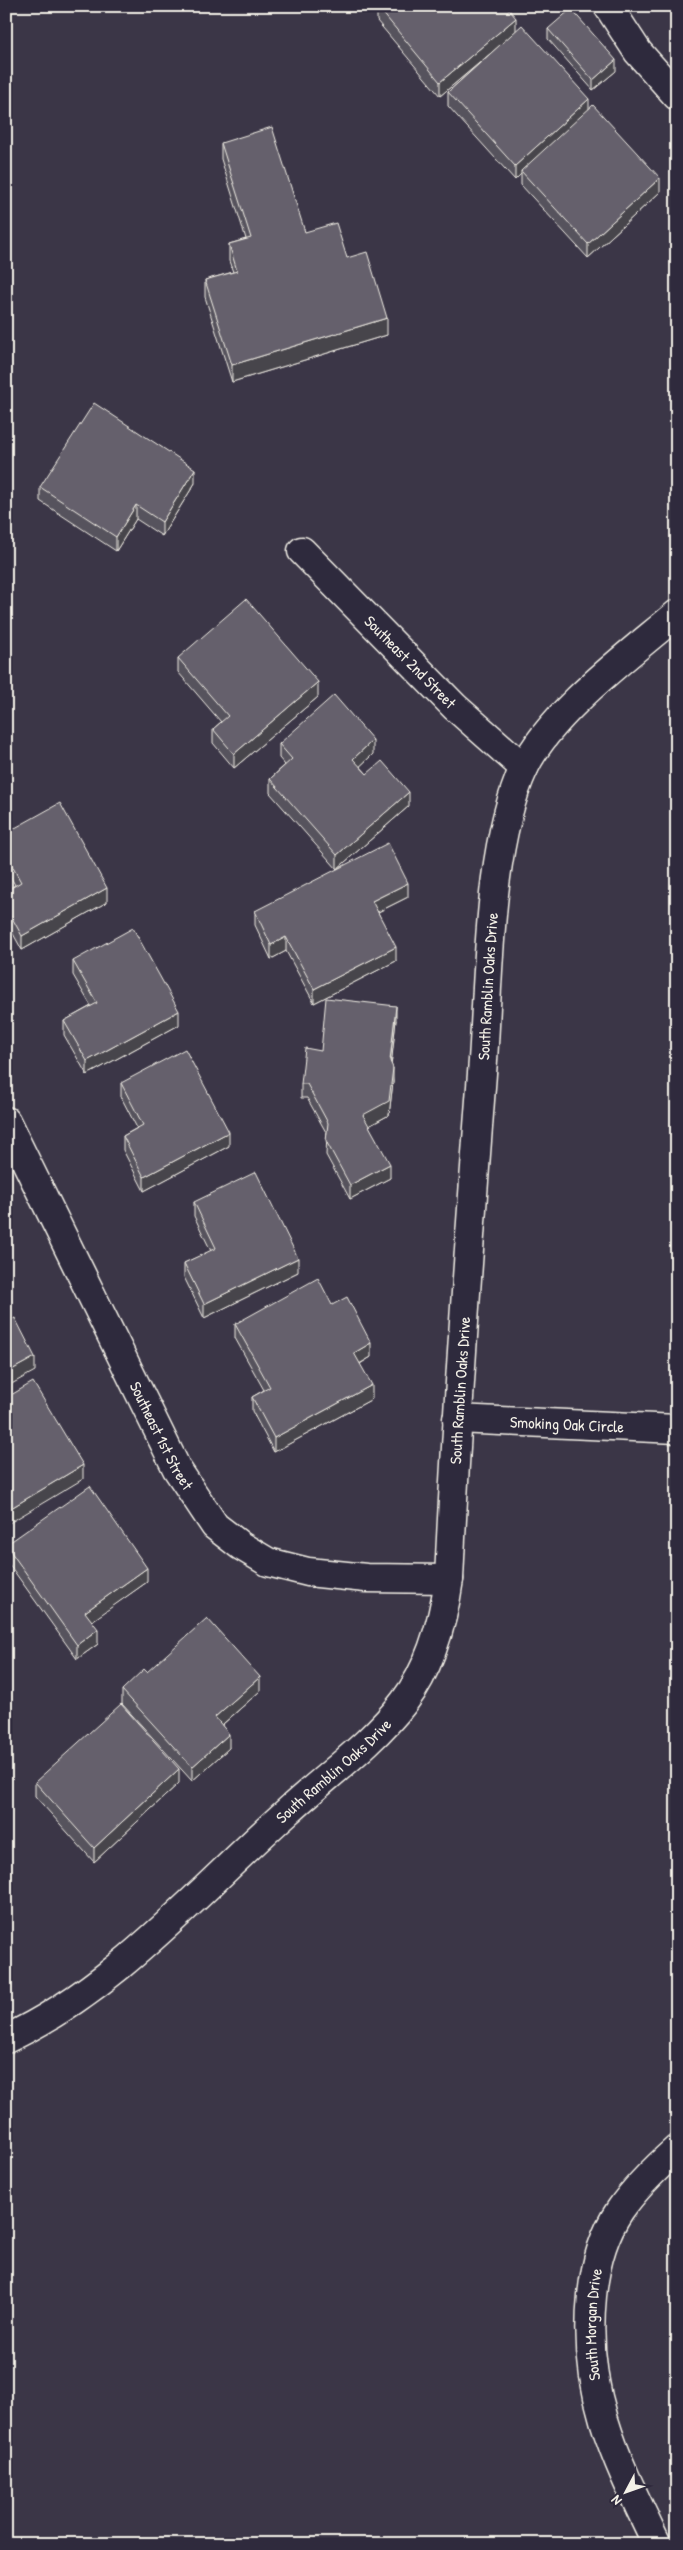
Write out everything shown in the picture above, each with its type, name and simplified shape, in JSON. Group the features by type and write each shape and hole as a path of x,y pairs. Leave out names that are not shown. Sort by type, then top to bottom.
{"street":[{"path":"608,6 638,52 677,96"},
{"name":"Southeast 2nd Street","path":"302,551 455,707 524,768"},
{"name":"South Ramblin Oaks Drive","path":"6,2039 75,2001 119,1967 287,1811 368,1740 404,1702 428,1661 446,1605 449,1579 457,1420 494,905 509,811 524,768 544,738 572,706 675,619"},
{"name":"Southeast 1st Street","path":"6,1121 177,1470 215,1526 268,1562 308,1572 366,1578 449,1579"},
{"name":"Smoking Oak Circle","path":"457,1420 677,1428"},
{"name":"South Morgan Drive","path":"657,2544 625,2478 604,2424 593,2383 590,2350 590,2316 594,2277 603,2243 620,2210 677,2149"}],"building":[{"path":"377,6 506,6 516,18 440,82"},
{"path":"571,9 616,60 593,80 548,29"},
{"path":"522,25 589,99 515,166 448,92"},
{"path":"593,105 660,178 588,244 521,171"},
{"path":"272,127 305,232 336,223 347,258 367,252 387,318 232,365 205,280 237,271 229,244 251,238 221,143"},
{"path":"94,403 195,469 162,522 136,505 116,537 40,487"},
{"path":"246,599 318,682 234,754 213,729 228,716 178,658"},
{"path":"334,695 373,740 353,759 367,774 382,761 409,792 337,855 270,779 292,759 279,744"},
{"path":"60,803 107,888 22,936 6,907 6,891 21,882 6,855 6,833"},
{"path":"388,843 408,883 372,901 396,947 314,989 286,937 271,945 255,911"},
{"path":"133,928 179,1011 87,1061 64,1021 97,1003 73,961"},
{"path":"326,998 396,1006 390,1061 393,1068 389,1101 363,1115 390,1164 350,1185 326,1141 328,1123 307,1084 301,1084 305,1048 321,1051"},
{"path":"185,1049 229,1132 144,1177 123,1136 143,1125 121,1083"},
{"path":"256,1172 298,1258 204,1304 184,1263 216,1248 194,1202"},
{"path":"318,1278 332,1305 347,1297 371,1343 354,1353 372,1385 274,1438 252,1397 270,1387 235,1324"},
{"path":"15,1318 35,1357 6,1373 6,1322"},
{"path":"33,1382 83,1465 6,1511 6,1398"},
{"path":"90,1486 147,1568 85,1612 98,1629 77,1645 6,1545"},
{"path":"207,1618 260,1677 215,1717 229,1734 192,1767 122,1690 144,1669 147,1672"},
{"path":"121,1704 179,1769 94,1848 35,1782"}]}
